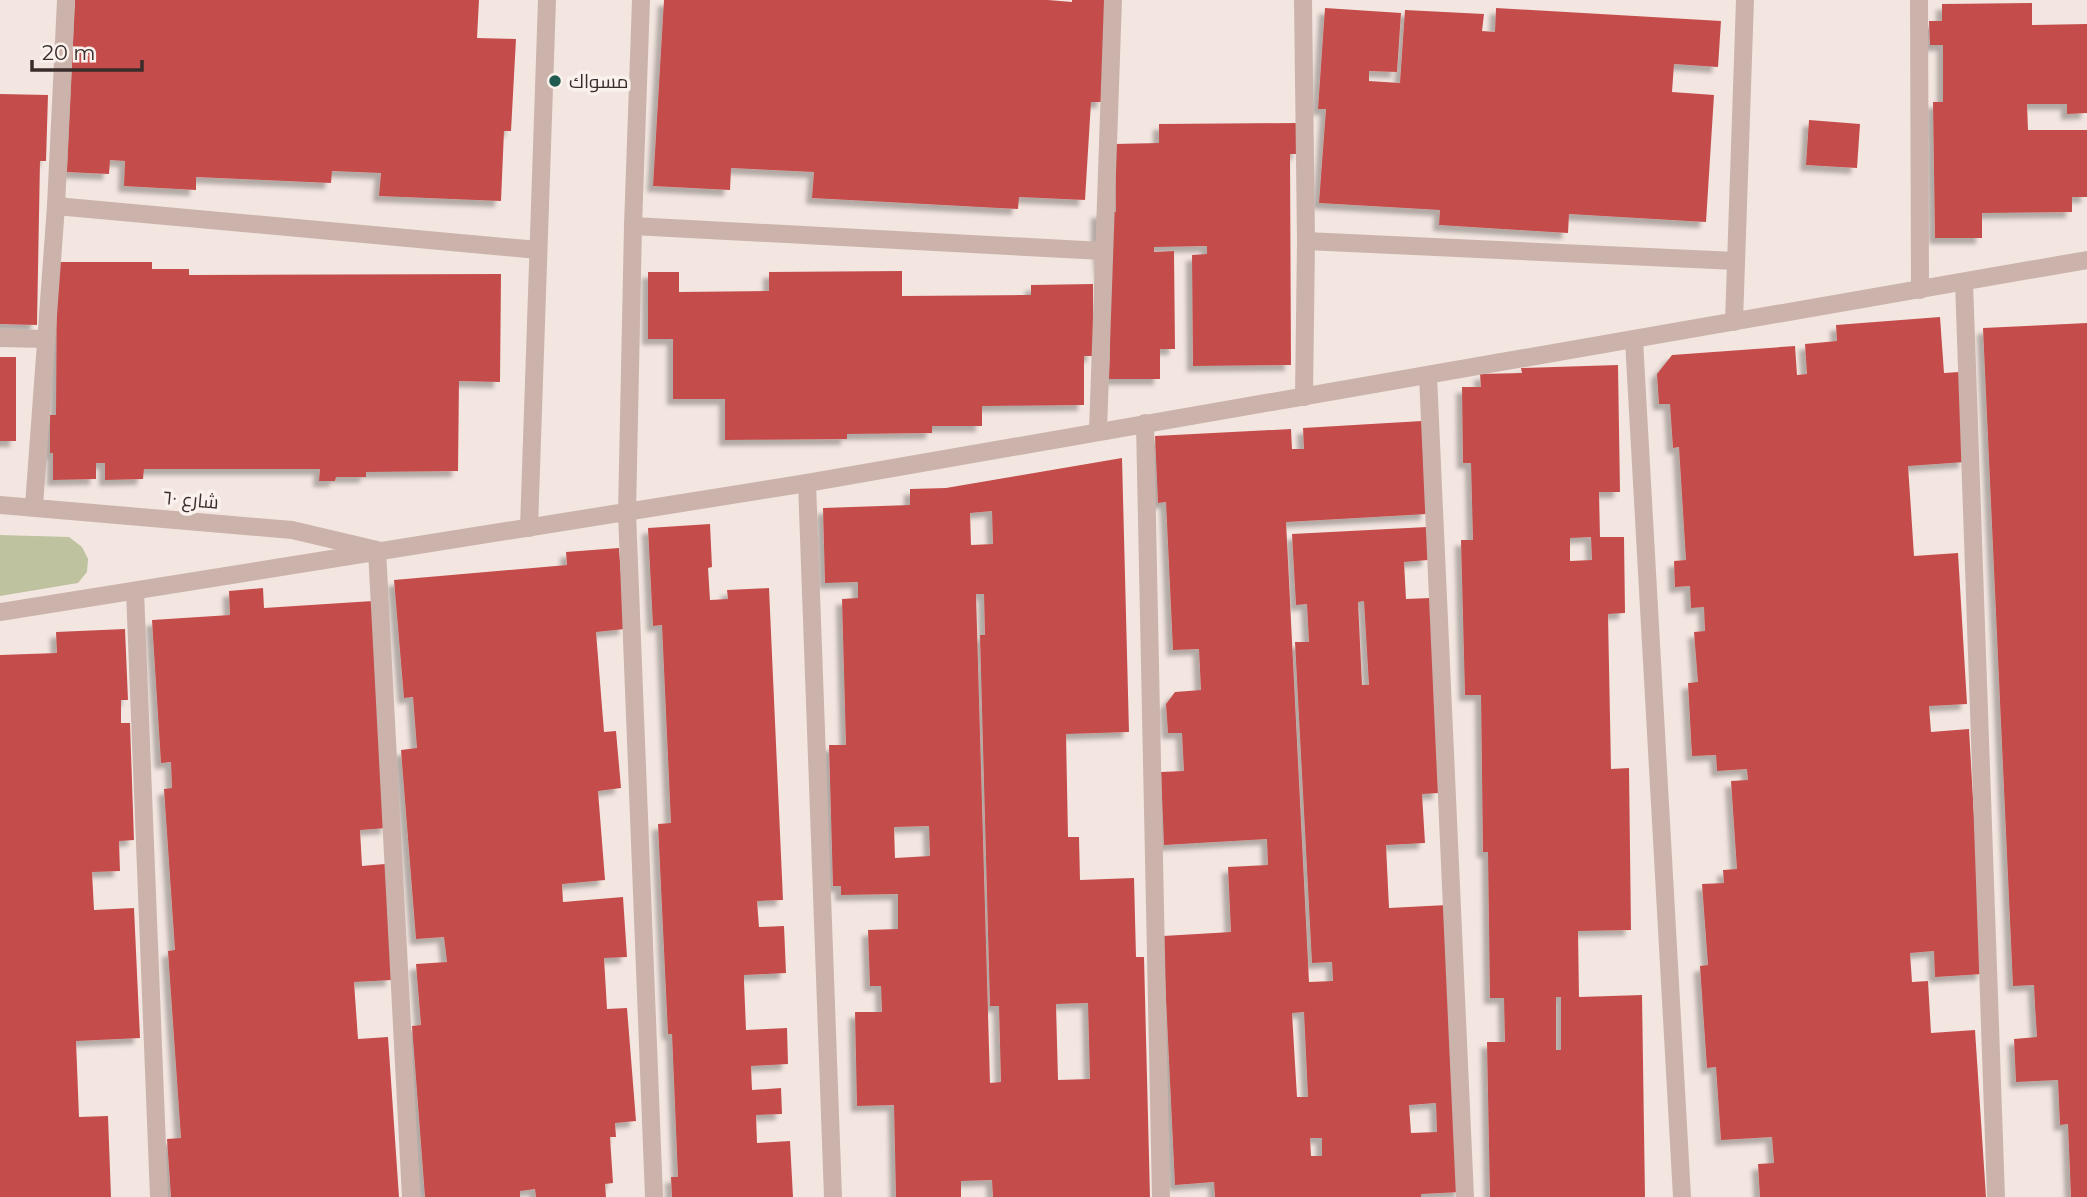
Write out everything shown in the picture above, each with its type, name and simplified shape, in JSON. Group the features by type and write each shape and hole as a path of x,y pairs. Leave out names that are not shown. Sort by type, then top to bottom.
{"street":[{"path":"34,506 56,206 66,0"},
{"path":"529,528 547,0"},
{"path":"641,0 626,513 654,1197"},
{"path":"1098,431 1113,0"},
{"path":"1303,0 1306,241 1304,397"},
{"path":"1734,322 1745,0"},
{"path":"1919,0 1920,290"},
{"path":"56,206 538,250"},
{"path":"633,226 1104,251"},
{"path":"1306,241 1736,261"},
{"path":"0,612 807,483 2087,260"},
{"path":"1964,282 1996,1197"},
{"path":"0,338 46,339"},
{"path":"1634,340 1682,1197"},
{"path":"1428,376 1465,1197"},
{"path":"1145,423 1161,1197"},
{"path":"807,483 832,1197"},
{"name":"شارع ٦٠","path":"0,505 292,530 377,550"},
{"path":"377,550 411,1197"},
{"path":"135,591 159,1197"}],"green space":[{"path":"0,535 69,537 82,547 88,559 87,572 78,583 0,596"}],"building":[{"path":"75,0 479,0 477,38 516,39 511,131 504,131 501,201 379,196 381,173 332,171 331,183 196,177 196,190 124,186 125,161 110,160 109,174 67,172"},
{"path":"664,0 1108,0 1103,102 1091,102 1085,200 1019,197 1018,209 812,198 814,172 731,168 730,190 653,186"},
{"path":"2032,3 2032,25 2087,24 2087,113 2067,114 2067,104 2027,104 2028,130 2087,130 2087,197 2072,197 2072,212 1982,213 1982,238 1935,238 1933,102 1943,102 1943,45 1930,45 1929,21 1942,21 1942,4"},
{"path":"1325,8 1401,13 1397,72 1369,71 1369,81 1400,83 1405,10 1484,14 1482,31 1495,32 1496,8 1721,21 1718,67 1674,64 1672,92 1714,95 1706,222 1569,214 1568,233 1439,225 1440,210 1319,203 1326,109 1318,109"},
{"path":"0,94 48,95 46,161 40,161 37,325 0,324"},
{"path":"1809,120 1860,124 1857,168 1806,165"},
{"path":"1298,123 1298,154 1290,154 1291,365 1193,366 1192,255 1207,254 1207,246 1154,247 1154,252 1174,251 1175,349 1160,349 1160,379 1109,379 1110,350 1097,235 1097,212 1116,212 1115,144 1159,143 1159,124"},
{"path":"57,262 152,262 152,269 189,269 189,275 501,274 500,382 459,381 458,471 366,472 366,477 336,477 335,481 319,481 320,469 144,469 143,479 105,480 105,463 96,463 96,479 53,480 50,415 56,415"},
{"path":"902,271 902,296 1031,295 1031,285 1093,284 1093,356 1084,356 1084,405 982,406 982,426 932,426 932,433 847,434 847,439 725,440 725,399 673,399 673,339 648,339 648,272 679,272 679,292 769,291 769,272"},
{"path":"1940,317 1944,373 1959,372 1965,462 1908,466 1914,556 1958,553 1967,704 1929,706 1931,732 1969,729 1983,974 1935,977 1934,951 1910,953 1912,982 1928,981 1931,1033 1975,1030 1986,1197 1760,1197 1758,1164 1774,1163 1772,1137 1721,1140 1716,1067 1707,1068 1700,966 1708,965 1702,884 1724,883 1723,870 1737,869 1731,781 1748,780 1747,769 1717,771 1716,755 1692,756 1688,683 1698,682 1694,632 1705,631 1704,607 1691,608 1690,586 1675,587 1674,561 1686,560 1679,447 1673,448 1670,404 1659,404 1657,374 1672,355 1795,346 1797,375 1807,374 1805,344 1837,341 1836,325"},
{"path":"2087,323 2087,1197 2071,1197 2068,1124 2060,1125 2058,1080 2016,1082 2014,1039 2037,1037 2034,985 2013,986 1983,328"},
{"path":"0,357 16,357 16,441 0,441"},
{"path":"1618,365 1620,492 1599,492 1600,537 1624,537 1625,613 1608,614 1611,769 1629,768 1631,930 1578,931 1579,997 1642,995 1645,1197 1490,1197 1487,1042 1505,1042 1504,998 1490,998 1488,852 1483,852 1481,695 1465,695 1461,540 1473,540 1471,463 1463,463 1462,387 1481,387 1480,374 1522,373 1521,368","holes":["1591,537 1592,560 1570,561 1570,538","1556,997 1561,997 1561,1050 1556,1050"]},
{"path":"1422,421 1427,514 1286,522 1309,982 1333,981 1332,962 1312,963 1295,642 1309,642 1307,604 1296,605 1292,534 1427,527 1428,560 1404,562 1406,599 1430,598 1439,793 1422,794 1425,843 1386,845 1389,908 1447,905 1461,1192 1421,1194 1421,1197 1215,1197 1214,1182 1175,1185 1163,936 1231,932 1228,867 1268,865 1267,839 1164,845 1161,772 1184,771 1182,733 1168,733 1166,704 1175,692 1201,690 1199,649 1173,650 1166,502 1158,503 1155,436 1291,429 1292,449 1304,449 1303,428","holes":["1364,601 1369,685 1362,685 1358,602","1304,1012 1308,1097 1297,1097 1292,1013","1436,1103 1437,1132 1411,1133 1409,1105","1310,1138 1322,1138 1322,1156 1311,1156"]},
{"path":"1122,458 1129,732 1066,734 1068,837 1079,837 1080,880 1134,878 1136,957 1144,957 1150,1197 993,1197 992,1180 961,1181 961,1197 896,1197 894,1105 857,1106 855,1012 882,1012 881,986 870,986 868,930 898,929 898,894 841,895 841,886 833,886 829,745 846,745 842,599 858,598 858,582 825,583 823,508 910,505 910,489 946,488","holes":["992,511 993,544 971,545 970,513","976,594 984,594 985,635 980,635 990,1006 999,1006 1001,1082 990,1083","929,826 930,856 895,858 894,827","1088,1003 1090,1079 1058,1080 1056,1004"]},
{"path":"710,524 710,600 728,599 727,590 769,588 783,900 757,901 759,927 784,926 786,973 744,975 744,981 746,1030 787,1028 788,1064 751,1066 752,1090 781,1088 782,1114 756,1115 757,1143 790,1141 793,1197 672,1197 671,1177 678,1177 658,824 671,823 662,625 653,626 648,528"},
{"path":"619,548 625,629 596,632 604,732 616,731 621,788 598,791 605,880 562,884 563,902 623,897 627,957 604,958 607,1009 627,1008 636,1121 615,1123 616,1137 610,1137 613,1183 605,1184 606,1197 536,1197 535,1189 520,1191 520,1197 425,1197 412,1026 421,1025 416,964 447,962 444,937 416,939 401,750 417,748 413,697 404,698 394,580 567,565 566,552"},
{"path":"263,588 264,608 373,601 387,828 360,830 362,866 385,864 392,980 354,982 358,1039 388,1037 399,1197 171,1197 167,1139 181,1138 168,951 175,950 164,789 172,788 171,762 161,763 152,620 230,615 229,591"},
{"path":"125,629 128,700 121,700 121,723 130,723 134,840 119,841 120,871 92,872 94,910 134,908 140,1038 76,1041 79,1117 108,1116 111,1197 0,1197 0,655 57,653 56,632"}],"place":[{"name":"مسواك","path":"555,81"}]}
